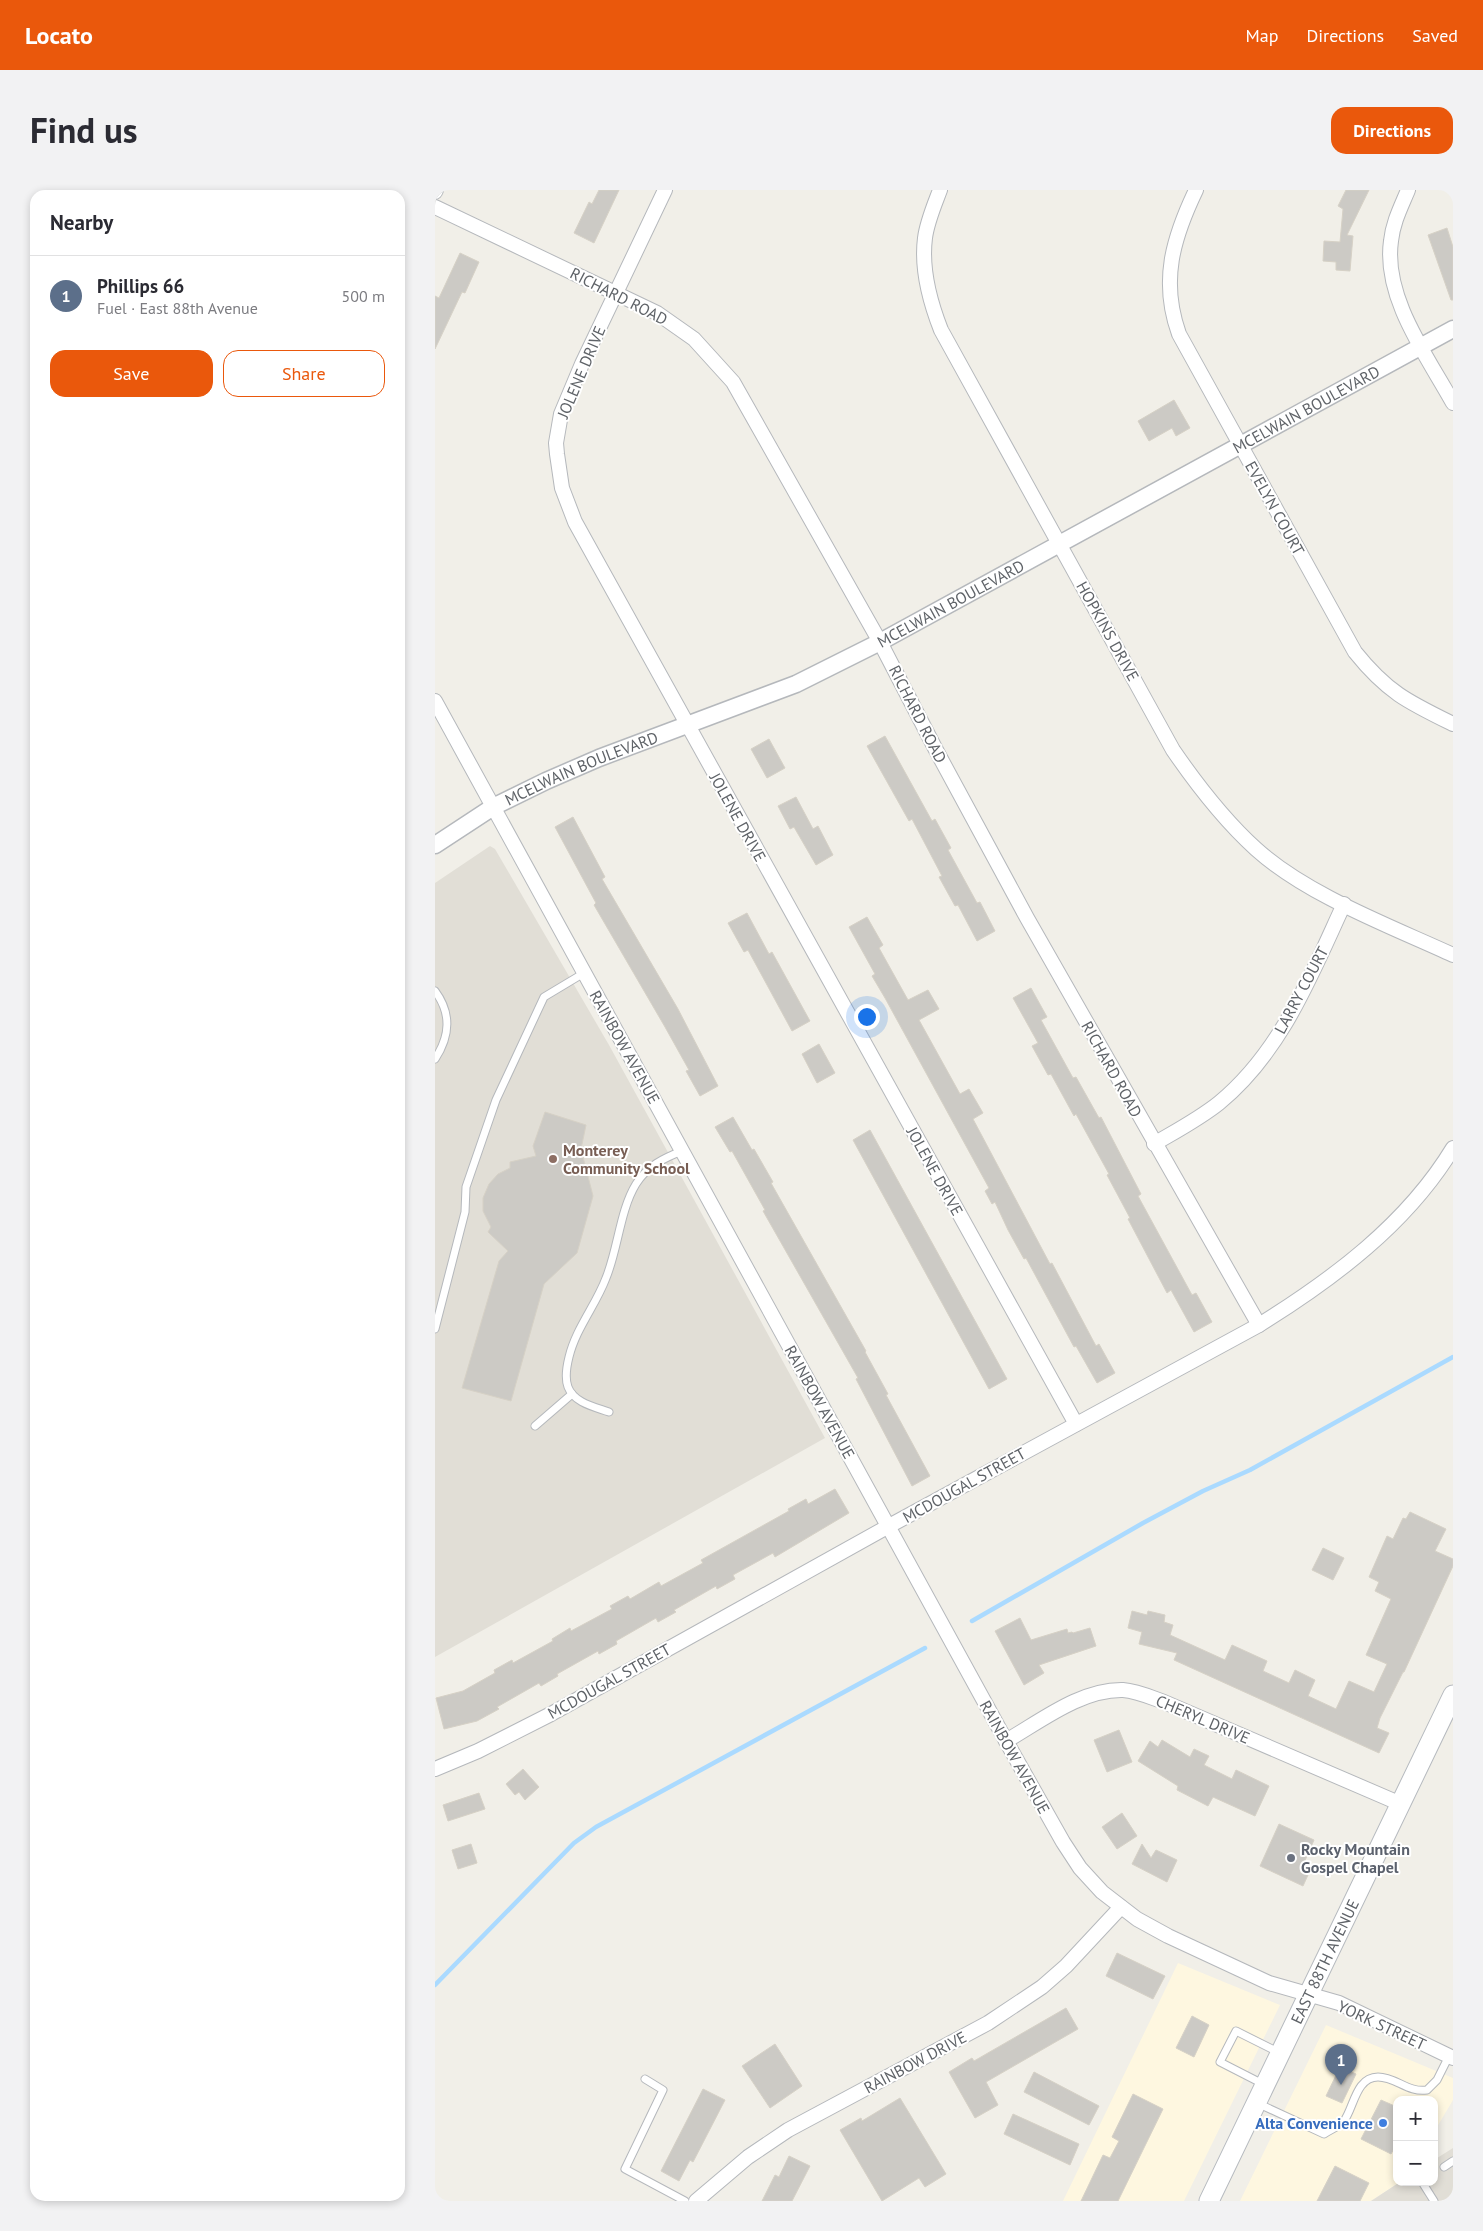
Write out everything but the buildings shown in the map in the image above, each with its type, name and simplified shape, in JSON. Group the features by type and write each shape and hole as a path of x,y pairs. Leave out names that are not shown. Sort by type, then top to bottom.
{"main road":[{"name":"EAST 88TH AVENUE","path":"1209,2201 1453,1695"}],"street":[{"name":"JOLENE DRIVE","path":"665,190 582,364 561,414 556,442 563,488 575,522 686,726 1076,1424"},
{"name":"HOPKINS DRIVE","path":"940,190 930,218 924,251 927,282 941,330 1173,750 1191,776 1235,829 1257,850 1288,873 1344,904 1453,955"},
{"name":"EVELYN COURT","path":"1196,190 1175,242 1171,263 1171,295 1175,323 1179,334 1355,652 1373,675 1399,697 1453,724"},
{"path":"1408,190 1394,223 1390,243 1392,273 1401,309 1453,403"},
{"name":"RICHARD ROAD","path":"435,207 616,292 677,325 694,338 733,382 880,642 1027,918 1154,1144 1259,1325"},
{"name":"MCELWAIN BOULEVARD","path":"435,845 493,807 581,766 796,684 880,642 1453,329"},
{"name":"RAINBOW AVENUE","path":"435,701 1006,1741 1063,1842 1080,1868 1102,1892 1151,1928 1269,1984 1309,1995"},
{"name":"LARRY COURT","path":"1154,1144 1189,1124 1219,1102 1243,1080 1262,1058 1294,1010 1344,904"},
{"name":"MCDOUGAL STREET","path":"435,1769 478,1751 551,1714 889,1526 1259,1325 1330,1279 1378,1238 1420,1192 1453,1148"},
{"name":"CHERYL DRIVE","path":"1006,1741 1081,1698 1125,1690 1164,1702 1401,1804"},
{"name":"RAINBOW DRIVE","path":"696,2201 748,2157 789,2130 1016,2005 1066,1966 1121,1907"},
{"name":"YORK STREET","path":"1309,1995 1339,2003 1451,2057"}],"lane":[{"path":"435,1329 465,1212 466,1187 496,1100 544,997 584,973"},
{"path":"435,991 442,1000 446,1011 448,1031 435,1059"},
{"path":"609,1412 583,1403 572,1394 568,1387 569,1357 584,1318 606,1278 629,1200 636,1184 647,1170 662,1159 682,1151"},
{"path":"535,1426 572,1394"},
{"path":"1265,2084 1221,2062 1224,2055 1236,2031 1280,2053"},
{"path":"1256,2103 1325,2134 1343,2122 1359,2090 1367,2080 1384,2077 1413,2090 1427,2090 1437,2080 1451,2057"},
{"path":"645,2079 663,2090 625,2169 685,2201"},
{"path":"1444,2167 1453,2161"},
{"path":"1424,2186 1433,2201"}],"shaded area":[{"name":"Monterey Community School","path":"490,846 495,849 609,1045 825,1438 435,1657 435,883"},
{"path":"1178,1963 1280,2005 1184,2201 1063,2201"},
{"path":"1326,2025 1453,2078 1453,2100 1438,2125 1438,2096 1393,2096 1394,2186 1371,2201 1240,2201"},
{"path":"1453,2148 1453,2201 1371,2201 1394,2186 1438,2186 1438,2157"}],"waterway":[{"path":"972,1621 1143,1523 1203,1491 1250,1470 1453,1357"},
{"path":"435,1985 574,1843 596,1827 925,1648"}],"place":[{"name":"Monterey Community School","path":"553,1159"},
{"name":"Rocky Mountain Gospel Chapel","path":"1291,1858"},
{"name":"Phillips 66","path":"1341,2085"},
{"name":"Alta Convenience","path":"1383,2123"}]}
